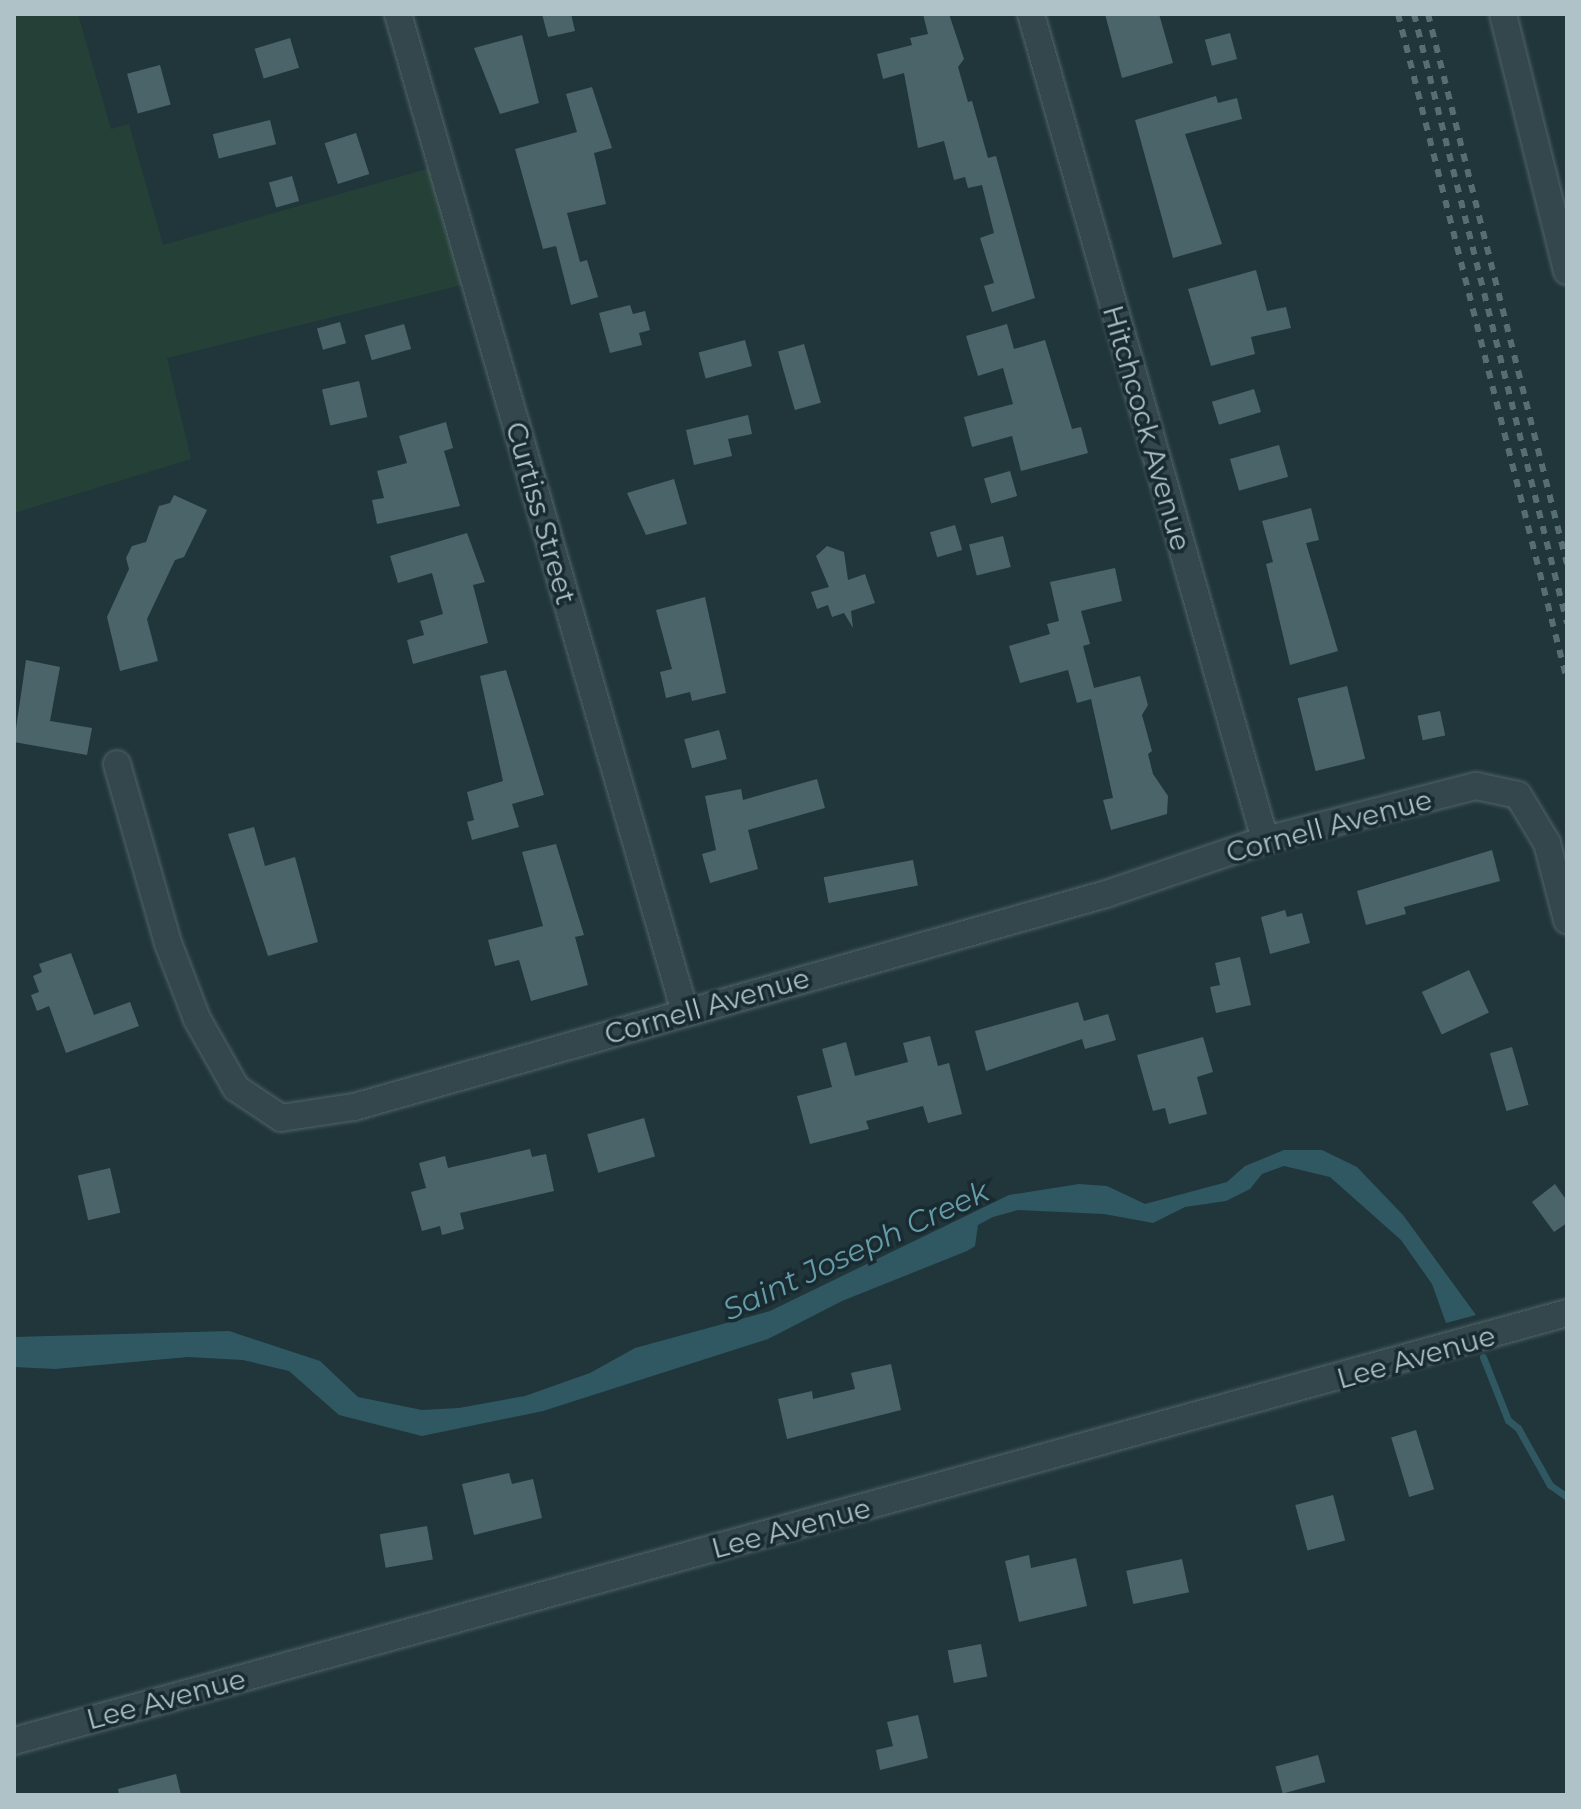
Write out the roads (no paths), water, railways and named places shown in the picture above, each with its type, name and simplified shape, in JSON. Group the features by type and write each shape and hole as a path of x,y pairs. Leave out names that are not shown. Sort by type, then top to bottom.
{"street":[{"name":"Curtiss Street","path":"398,14 685,1012"},
{"name":"Hitchcock Avenue","path":"1031,14 1265,840"},
{"path":"1503,14 1567,271"},
{"name":"Cornell Avenue","path":"117,764 168,943 197,1019 236,1088 281,1118 354,1107 1106,894 1265,840 1476,786 1518,795 1547,843 1567,920"},
{"name":"Lee Avenue","path":"14,1741 1567,1313"}],"water":[{"path":"1284,1150 1322,1150 1357,1167 1403,1215 1476,1315 1446,1323 1432,1284 1401,1240 1330,1177 1284,1166 1262,1174 1250,1189 1226,1201 1185,1207 1153,1223 1104,1214 1018,1210 993,1217 978,1225 975,1246 967,1251 842,1301 768,1339 543,1411 422,1436 339,1415 289,1371 243,1360 188,1357 55,1369 14,1367 14,1337 229,1331 320,1361 358,1397 422,1410 459,1408 525,1396 590,1373 635,1348 770,1311 1009,1195 1079,1184 1107,1186 1145,1204 1227,1182 1245,1166"}],"waterway":[{"name":"Saint Joseph Creek","path":"1483,1357 1508,1420 1518,1428 1550,1485 1567,1497"}],"railway":[{"path":"1398,14 1567,680"},
{"path":"1414,14 1567,623"},
{"path":"1428,14 1567,564"}]}
